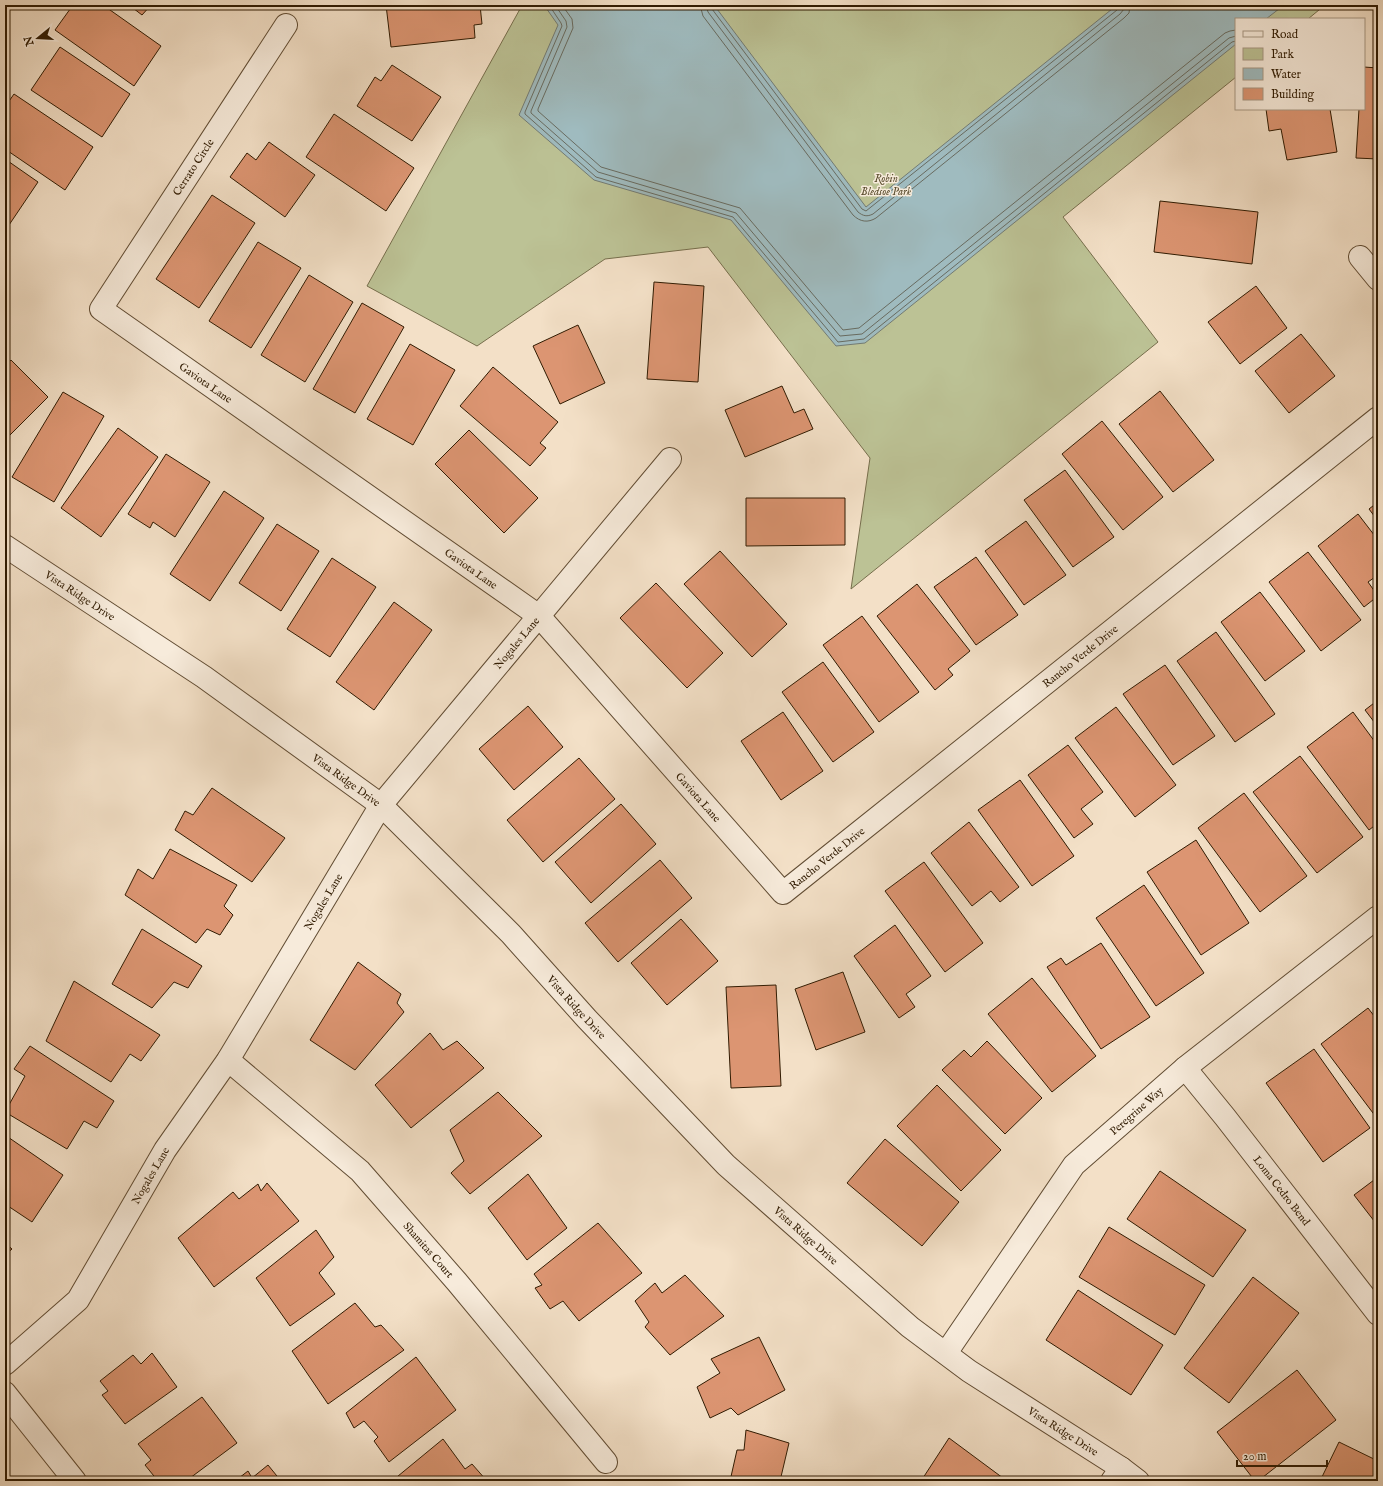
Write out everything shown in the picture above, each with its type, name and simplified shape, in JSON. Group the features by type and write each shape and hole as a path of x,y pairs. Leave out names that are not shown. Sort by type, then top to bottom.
{"street":[{"name":"Cerrato Circle","path":"101,309 286,25"},
{"path":"1360,257 1378,279"},
{"name":"Gaviota Lane","path":"101,309 538,616 783,893"},
{"name":"Rancho Verde Drive","path":"783,893 1378,418"},
{"name":"Nogales Lane","path":"5,1364 78,1300 165,1150 228,1060 381,805 670,459"},
{"name":"Vista Ridge Drive","path":"5,546 204,677 381,805 511,934 587,1019 726,1165 910,1327 1116,1475 1138,1481"},
{"name":"Peregrine Way","path":"946,1353 1074,1165 1185,1068 1378,917"},
{"name":"Shamitas Court","path":"228,1060 360,1171 457,1282 606,1462"},
{"name":"Loma Cedro Bend","path":"1185,1068 1378,1314"},
{"path":"5,1394 75,1481"}],"green space":[{"name":"Robin Bledsoe Park","path":"517,5 1325,5 1309,18 1235,18 1235,78 1063,217 1158,342 851,589 870,458 708,247 605,259 477,346 367,286 520,9"}],"water":[{"path":"544,5 714,5 866,207 1117,5 1284,5 1267,18 1235,18 1235,45 865,343 836,346 731,220 594,180 519,115 558,25"}],"building":[{"path":"73,5 103,5 161,46 134,86 55,30"},
{"path":"129,5 151,5 142,15"},
{"path":"386,5 480,5 482,24 474,25 475,38 391,47"},
{"path":"60,47 130,94 102,137 31,90"},
{"path":"392,65 441,97 412,141 357,106 375,77 381,81"},
{"path":"1365,67 1378,68 1378,159 1356,158 1359,110 1365,110"},
{"path":"14,94 93,147 65,190 5,149 5,107"},
{"path":"1266,110 1330,110 1337,152 1287,160 1281,129 1269,131"},
{"path":"334,114 414,168 386,211 306,157"},
{"path":"269,142 315,175 285,217 230,177 247,153 256,160"},
{"path":"5,159 38,182 9,225 5,221"},
{"path":"212,195 255,223 199,308 156,279"},
{"path":"1160,201 1258,212 1252,264 1154,252"},
{"path":"258,242 301,268 251,348 209,321"},
{"path":"309,275 353,302 305,382 261,355"},
{"path":"654,282 704,286 698,382 647,379"},
{"path":"1256,286 1287,328 1240,364 1208,322"},
{"path":"362,303 404,327 355,413 313,389"},
{"path":"578,325 605,383 560,404 533,346"},
{"path":"1301,334 1335,376 1289,413 1255,371"},
{"path":"410,344 455,370 413,445 367,419"},
{"path":"11,360 48,397 5,440 5,366"},
{"path":"493,367 558,422 540,443 546,448 530,466 460,406"},
{"path":"782,386 794,413 804,409 813,429 745,457 725,410"},
{"path":"1160,391 1214,460 1173,492 1119,424"},
{"path":"63,392 104,416 54,502 12,477"},
{"path":"1102,421 1163,497 1123,530 1062,454"},
{"path":"118,428 158,457 101,537 61,508"},
{"path":"469,430 538,498 504,533 435,464"},
{"path":"166,454 210,482 175,537 153,522 150,528 128,514"},
{"path":"1065,470 1114,537 1073,567 1024,500"},
{"path":"224,491 264,518 210,601 170,574"},
{"path":"746,498 845,498 845,545 746,546"},
{"path":"1378,502 1378,521 1369,509"},
{"path":"1358,514 1378,540 1378,575 1368,582 1378,596 1364,607 1318,546"},
{"path":"1026,521 1066,575 1024,605 985,551"},
{"path":"277,524 319,551 281,611 239,583"},
{"path":"720,551 787,624 752,657 684,584"},
{"path":"1308,552 1361,620 1321,651 1269,582"},
{"path":"976,557 1018,615 976,645 934,587"},
{"path":"332,558 376,587 330,657 287,629"},
{"path":"656,583 723,653 687,688 620,618"},
{"path":"917,584 970,651 948,669 953,675 935,690 877,616"},
{"path":"1260,592 1305,651 1265,681 1221,622"},
{"path":"394,602 432,630 374,710 336,682"},
{"path":"862,616 919,692 879,722 823,645"},
{"path":"1216,632 1275,714 1235,742 1177,661"},
{"path":"823,662 874,732 833,762 782,692"},
{"path":"1165,665 1215,736 1173,765 1123,694"},
{"path":"1378,700 1378,727 1365,710"},
{"path":"528,706 563,747 514,790 479,749"},
{"path":"1116,707 1176,785 1135,817 1075,738"},
{"path":"783,712 823,771 781,800 741,741"},
{"path":"1353,712 1378,746 1378,823 1369,830 1307,747"},
{"path":"1068,745 1103,792 1081,809 1093,824 1074,838 1028,775"},
{"path":"1300,756 1363,837 1317,873 1253,792"},
{"path":"579,758 615,799 543,862 507,820"},
{"path":"1020,780 1074,856 1032,886 978,810"},
{"path":"212,788 285,838 252,882 175,830 185,811 193,815"},
{"path":"1244,793 1307,876 1260,912 1198,828"},
{"path":"621,804 656,844 591,903 555,862"},
{"path":"969,822 1019,887 1000,902 991,891 972,906 931,853"},
{"path":"1196,840 1249,923 1201,955 1147,872"},
{"path":"170,849 237,885 224,906 233,915 220,935 207,929 196,943 125,895 138,869 153,879"},
{"path":"660,860 692,898 618,962 585,923"},
{"path":"924,862 983,943 945,972 885,891"},
{"path":"1144,885 1204,973 1156,1006 1096,918"},
{"path":"681,919 718,961 667,1005 631,963"},
{"path":"895,925 931,976 906,994 915,1007 899,1018 854,956"},
{"path":"142,929 202,966 188,988 174,982 152,1008 112,984"},
{"path":"1101,943 1150,1017 1101,1049 1047,967 1061,958 1066,965"},
{"path":"358,962 401,994 397,1003 404,1012 355,1070 310,1040"},
{"path":"843,972 865,1032 816,1050 795,989"},
{"path":"1032,978 1096,1056 1052,1092 988,1014"},
{"path":"74,981 160,1035 141,1061 130,1054 111,1082 46,1041"},
{"path":"776,985 781,1086 731,1088 726,987"},
{"path":"1368,1008 1378,1021 1378,1116 1376,1117 1321,1044"},
{"path":"430,1033 443,1050 457,1041 484,1068 411,1128 375,1085"},
{"path":"987,1041 1042,1098 1005,1134 942,1070 964,1050 971,1057"},
{"path":"30,1046 114,1101 97,1128 84,1121 67,1149 5,1112 25,1076 14,1069"},
{"path":"1314,1049 1370,1128 1323,1162 1266,1083"},
{"path":"937,1085 1001,1150 961,1191 897,1126"},
{"path":"498,1092 542,1136 470,1194 451,1173 464,1161 450,1130"},
{"path":"5,1135 63,1175 32,1222 5,1204"},
{"path":"885,1139 959,1202 922,1246 847,1183"},
{"path":"1160,1171 1246,1230 1213,1277 1127,1219"},
{"path":"528,1174 567,1228 527,1260 488,1208"},
{"path":"1378,1177 1378,1226 1354,1195"},
{"path":"267,1183 299,1221 214,1287 178,1238 233,1192 239,1199 258,1184 261,1191"},
{"path":"598,1223 642,1273 579,1321 563,1301 550,1309 535,1288 542,1285 534,1274"},
{"path":"1109,1227 1205,1285 1175,1335 1079,1277"},
{"path":"316,1230 334,1257 319,1273 335,1294 290,1326 256,1278"},
{"path":"5,1243 12,1249 5,1255"},
{"path":"685,1275 724,1316 670,1355 645,1327 649,1322 635,1301 655,1283 662,1293"},
{"path":"1253,1277 1299,1313 1229,1403 1184,1368"},
{"path":"1078,1290 1163,1345 1131,1395 1046,1340"},
{"path":"355,1303 375,1327 381,1325 404,1350 328,1404 292,1351"},
{"path":"759,1337 785,1390 738,1415 731,1408 710,1418 697,1387 720,1373 711,1359"},
{"path":"152,1353 177,1387 125,1424 102,1395 108,1391 100,1381 133,1355 141,1364"},
{"path":"416,1357 456,1410 389,1462 374,1441 378,1437 364,1421 354,1428 346,1413"},
{"path":"1297,1370 1336,1420 1258,1481 1255,1481 1217,1432"},
{"path":"202,1397 237,1443 186,1481 158,1481 145,1465 151,1460 138,1444"},
{"path":"746,1430 789,1443 780,1481 730,1481 737,1450 744,1450"},
{"path":"949,1438 1007,1481 921,1481"},
{"path":"443,1439 465,1469 472,1464 487,1481 392,1481"},
{"path":"1339,1442 1378,1461 1378,1481 1320,1481"},
{"path":"268,1465 281,1481 235,1481 248,1471 252,1478"}]}
